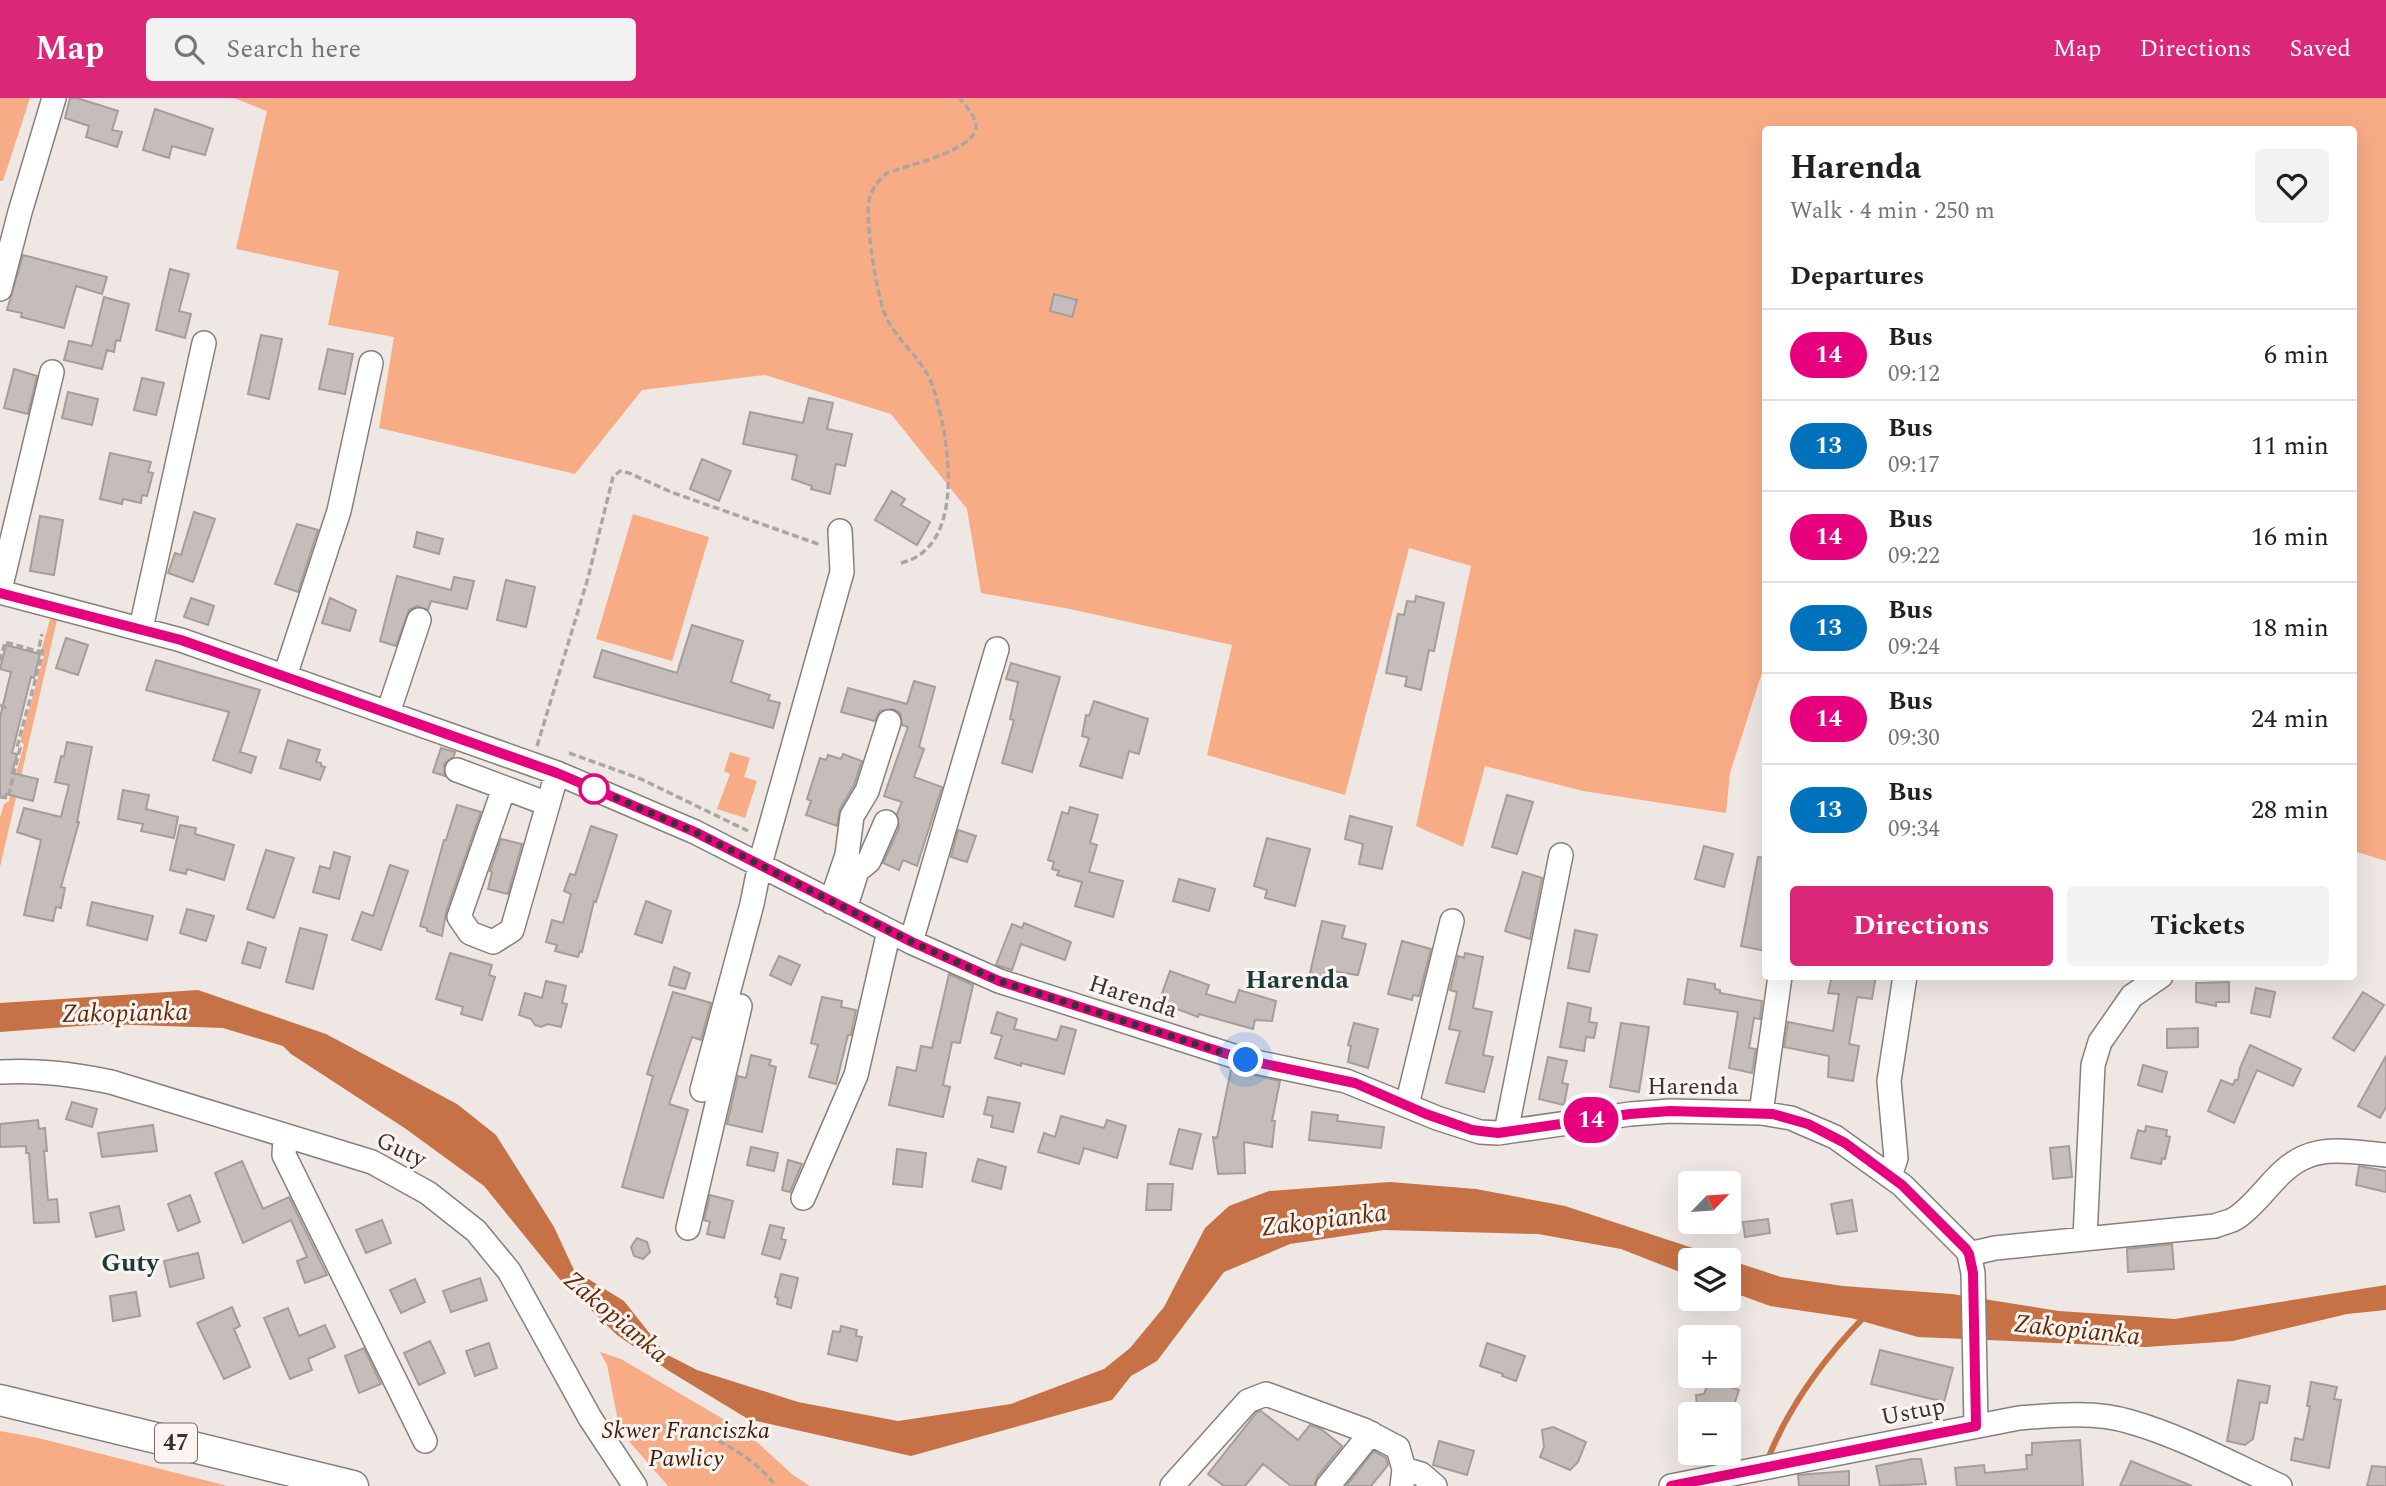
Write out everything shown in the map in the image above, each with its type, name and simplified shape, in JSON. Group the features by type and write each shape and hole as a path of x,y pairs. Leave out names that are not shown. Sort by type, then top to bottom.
{"main road":[{"name":"47","path":"0,1400 353,1486"}],"street":[{"path":"0,289 54,98"},
{"path":"141,628 204,342"},
{"path":"285,676 338,511 371,363"},
{"path":"0,591 52,372"},
{"path":"688,1228 766,868 842,572 841,542"},
{"name":"Harenda","path":"0,591 141,628 557,773 695,832 889,931 999,981 1246,1060 1355,1083 1480,1132 1506,1132 1660,1111 1760,1114 1791,1118 1818,1128 1845,1143 1889,1176 1915,1198 1971,1264"},
{"path":"388,713 419,620"},
{"path":"912,942 997,649"},
{"path":"838,905 852,816 867,792 889,723"},
{"path":"457,770 548,804"},
{"path":"504,788 459,917 470,933 493,942 512,930 557,773"},
{"path":"838,905 857,871 869,861 886,822"},
{"path":"1506,1132 1561,856"},
{"path":"702,1090 752,904 766,868"},
{"path":"1408,1105 1452,921"},
{"path":"803,1198 856,1075 889,931"},
{"path":"1760,1114 1779,980"},
{"path":"1889,1176 1896,1158 1889,1081 1904,980"},
{"path":"2085,1238 2093,1065 2100,1042 2132,996 2155,980"},
{"name":"Guty","path":"0,1072 79,1075 111,1082 372,1162 428,1193 476,1231 509,1271 590,1418 635,1486"},
{"path":"285,1136 284,1155 425,1441"},
{"path":"1976,1426 1971,1264 1995,1248 2215,1226 2234,1220 2272,1182 2304,1157 2321,1152 2386,1155"},
{"path":"1172,1486 1248,1401 1258,1396 1275,1396 1375,1434 1398,1448 1403,1478 1421,1474 1435,1486"},
{"name":"Ustup","path":"1671,1486 2019,1418 2074,1414 2131,1422 2186,1442 2280,1486"},
{"path":"1328,1486 1375,1434"}],"path":[{"path":"901,563 926,551 935,540 947,504 948,469 933,387 924,367 887,320 875,267 869,201 872,190 887,173 956,149 970,140 975,134 976,125 960,98"},
{"path":"531,765 588,578 613,477 620,471 671,492 841,542"},
{"path":"42,634 39,647 43,652"},
{"path":"0,661 5,642 43,652"},
{"path":"0,797 8,799 20,748 17,747 43,652"},
{"path":"0,705 9,709"},
{"path":"625,1436 639,1429 688,1429 727,1446 753,1464 776,1486"}],"green space":[{"path":"0,98 30,98 3,181 0,181"},
{"path":"234,98 2386,98 2386,861 2357,852 2357,126 1762,126 1762,673 1730,773 1726,813 1583,791 1485,766 1463,847 1416,826 1471,566 1409,548 1345,795 1207,755 1232,645 1070,609 981,593 967,509 891,414 765,375 642,390 575,474 379,428 394,337 328,325 339,271 236,249 267,111"},
{"path":"633,514 709,537 672,661 596,639"},
{"path":"50,619 57,620 0,867 0,818 4,804 9,801 24,744 20,742 45,652 42,648"},
{"path":"730,752 750,758 744,777 757,781 745,818 717,809 730,774 724,771"},
{"name":"Skwer Franciszka Pawlicy","path":"600,1352 621,1359 747,1433 793,1475 810,1486 668,1486 620,1431 607,1365"},
{"path":"0,1431 38,1438 228,1486 0,1486"}],"water":[{"name":"Zakopianka","path":"198,990 326,1034 457,1104 496,1135 554,1227 574,1270 624,1301 666,1354 697,1370 798,1402 898,1421 1011,1404 1104,1369 1130,1348 1164,1307 1205,1228 1229,1206 1269,1191 1390,1182 1476,1189 1565,1206 1693,1248 1678,1248 1678,1271 1621,1249 1538,1234 1384,1230 1290,1244 1224,1272 1157,1361 1131,1376 1112,1400 911,1456 748,1419 669,1371 617,1335 562,1282 484,1186 406,1129 291,1054 283,1046 223,1028 106,1024 0,1032 0,1003"},
{"name":"Zakopianka","path":"1741,1264 1781,1277 1843,1286 1952,1294 2059,1311 2175,1319 2386,1285 2386,1310 2347,1314 2233,1341 2146,1347 1918,1337 1851,1318 1770,1306 1741,1295"}],"building":[{"path":"70,98 118,111 112,130 122,132 117,147 86,137 89,126 65,118"},
{"path":"155,109 213,129 205,155 172,146 169,158 143,150"},
{"path":"23,255 107,277 102,294 76,286 64,328 21,317 22,313 7,310"},
{"path":"170,269 189,274 179,311 191,314 185,338 156,330"},
{"path":"1054,294 1077,300 1072,317 1050,311"},
{"path":"104,297 129,304 120,341 116,340 114,352 107,350 102,369 64,360 69,341 92,346"},
{"path":"261,335 282,339 269,399 248,394"},
{"path":"328,349 353,354 345,394 319,389"},
{"path":"14,369 37,376 28,414 4,408"},
{"path":"142,378 164,383 156,415 134,410"},
{"path":"68,392 98,399 92,425 62,418"},
{"path":"809,398 833,403 827,429 852,434 845,466 836,464 830,494 811,489 812,486 792,479 797,455 743,444 750,412 803,423"},
{"path":"110,453 151,462 148,472 153,473 147,496 142,495 141,503 123,499 122,504 100,499"},
{"path":"702,459 731,471 719,501 690,489"},
{"path":"892,491 905,499 901,505 930,522 917,545 875,520"},
{"path":"194,512 215,519 193,582 168,573 175,553 181,555"},
{"path":"40,516 63,520 54,575 30,571"},
{"path":"297,524 318,530 298,592 275,584"},
{"path":"417,532 443,539 439,554 414,547"},
{"path":"397,576 451,590 454,577 474,581 467,609 431,601 428,610 417,606 409,610 396,646 380,641"},
{"path":"506,580 535,587 526,627 497,620"},
{"path":"1416,596 1444,603 1434,651 1429,650 1421,690 1405,686 1407,677 1386,673 1398,614 1404,615 1407,601 1415,602"},
{"path":"191,598 214,606 208,625 184,617"},
{"path":"330,598 356,610 350,631 322,623"},
{"path":"692,625 743,641 731,682 770,695 768,700 780,703 773,728 594,677 602,650 677,673"},
{"path":"66,638 88,645 78,675 56,668"},
{"path":"6,645 40,654 34,678 31,677 12,753 17,754 12,773 38,779 33,801 6,794 6,798 0,797 0,717 11,672 0,669"},
{"path":"156,660 260,690 240,752 256,757 251,773 213,760 229,712 146,690"},
{"path":"1011,663 1060,677 1032,772 1002,763 1014,720 1010,719 1018,682 1006,679"},
{"path":"914,681 935,687 919,747 924,749 914,777 942,787 917,866 903,860 899,870 883,863 899,828 897,814 902,802 884,796 908,727 902,725 900,713 893,709 880,711 875,721 841,712 848,688 907,704"},
{"path":"1094,701 1148,719 1139,754 1129,751 1122,778 1080,766 1089,738 1082,736 1086,715 1089,716"},
{"path":"288,740 320,750 316,762 325,767 320,780 280,768"},
{"path":"67,742 92,747 79,822 61,887 65,888 61,908 56,907 53,921 24,915 41,840 17,832 24,808 61,817 69,785 55,782"},
{"path":"441,748 455,752 444,764 445,776 433,772"},
{"path":"843,754 862,761 854,785 840,809 837,826 806,815 811,801 807,799 820,758 826,760 828,755 841,759"},
{"path":"123,790 149,795 146,809 178,817 174,838 141,831 143,824 118,819"},
{"path":"1507,795 1533,802 1517,854 1492,847"},
{"path":"457,805 481,812 446,912 442,936 420,926 444,840"},
{"path":"1070,807 1098,815 1090,843 1097,845 1089,872 1123,881 1113,917 1075,906 1082,882 1057,875 1059,871 1052,869 1054,862 1048,860 1062,812 1068,814"},
{"path":"1350,816 1392,827 1382,869 1359,864 1363,844 1345,839"},
{"path":"180,825 196,828 195,834 234,845 224,880 187,869 186,874 170,870"},
{"path":"591,826 617,835 596,902 594,901 582,952 580,951 578,957 555,951 557,945 546,942 552,920 563,923 571,894 564,891 570,874 575,875"},
{"path":"958,830 976,836 967,862 951,857"},
{"path":"1267,838 1310,849 1295,906 1265,898 1267,890 1254,886"},
{"path":"501,839 522,844 508,894 488,889 490,871"},
{"path":"1704,846 1733,854 1724,887 1695,879"},
{"path":"266,850 294,858 274,918 247,909"},
{"path":"334,852 350,857 339,899 313,892 320,866 330,869"},
{"path":"1758,857 1762,858 1762,950 1741,946"},
{"path":"390,865 408,871 381,950 352,940 362,912 373,916"},
{"path":"1523,872 1542,878 1530,939 1505,931"},
{"path":"1179,879 1215,889 1209,911 1173,901"},
{"path":"646,901 671,911 662,943 635,934"},
{"path":"92,902 153,916 147,940 87,925"},
{"path":"187,909 214,916 206,941 180,933"},
{"path":"1322,921 1345,926 1342,938 1366,944 1358,975 1326,970 1324,977 1310,973"},
{"path":"1024,923 1071,942 1065,960 1021,944 1012,970 996,965 1012,924 1022,928"},
{"path":"300,928 327,935 313,989 286,982"},
{"path":"1575,930 1597,935 1589,972 1568,968"},
{"path":"1402,941 1431,949 1419,996 1413,995 1412,1000 1388,994"},
{"path":"248,942 266,948 260,968 242,963"},
{"path":"450,953 492,965 489,975 495,977 482,1020 461,1014 463,1007 436,999"},
{"path":"1465,953 1483,957 1473,1008 1492,1012 1483,1055 1493,1057 1484,1092 1446,1083 1460,1031 1449,1029 1457,992 1450,990 1458,956 1464,958"},
{"path":"779,956 800,965 791,985 770,975"},
{"path":"674,967 690,973 685,989 669,985"},
{"path":"1170,971 1209,985 1206,994 1235,1003 1239,990 1276,1001 1272,1021 1255,1020 1253,1029 1199,1014 1198,1017 1159,1002"},
{"path":"949,974 973,985 960,1043 952,1042 943,1085 950,1087 943,1117 889,1105 897,1067 916,1071 921,1046 932,1048"},
{"path":"1688,979 1715,984 1715,989 1720,990 1720,993 1762,1001 1760,1019 1754,1018 1749,1048 1756,1049 1752,1073 1729,1068 1738,1012 1684,1004"},
{"path":"1831,980 1875,980 1872,999 1857,997 1849,1044 1859,1046 1853,1081 1828,1077 1829,1056 1784,1047 1788,1022 1833,1031 1839,994 1828,993"},
{"path":"546,981 566,986 562,1003 567,1004 561,1027 548,1024 541,1027 535,1025 531,1019 519,1015 525,993 542,998"},
{"path":"2229,982 2229,1002 2216,1002 2216,1006 2196,1002 2196,983"},
{"path":"2256,988 2275,992 2270,1017 2251,1013"},
{"path":"673,992 711,1003 701,1040 692,1037 669,1104 688,1110 663,1198 622,1187 653,1076 647,1074"},
{"path":"2363,992 2384,1005 2354,1051 2333,1038"},
{"path":"822,997 842,1001 841,1007 856,1010 836,1084 809,1077 818,1045 811,1043"},
{"path":"1568,1003 1591,1008 1589,1022 1597,1023 1594,1038 1586,1037 1584,1051 1560,1047"},
{"path":"997,1012 1017,1019 1014,1029 1057,1040 1061,1026 1076,1030 1064,1074 995,1058 1002,1036 991,1033"},
{"path":"1354,1023 1378,1029 1368,1068 1348,1062 1351,1046 1348,1045"},
{"path":"1621,1023 1649,1027 1639,1092 1610,1087"},
{"path":"2198,1028 2198,1047 2167,1048 2167,1029"},
{"path":"2250,1045 2301,1069 2293,1086 2257,1070 2234,1123 2208,1111 2221,1080 2233,1085 2235,1080 2238,1080"},
{"path":"751,1055 771,1060 769,1065 776,1067 762,1132 727,1124 738,1076 746,1078"},
{"path":"2386,1056 2386,1107 2380,1118 2358,1106"},
{"path":"1548,1057 1567,1061 1562,1083 1568,1084 1564,1105 1539,1099"},
{"path":"2143,1065 2167,1072 2162,1092 2138,1085"},
{"path":"1231,1070 1280,1081 1272,1121 1275,1121 1272,1147 1244,1142 1245,1173 1218,1174 1213,1137 1217,1138"},
{"path":"988,1097 1020,1103 1013,1132 991,1127 993,1116 984,1114"},
{"path":"72,1102 97,1109 92,1127 66,1119"},
{"path":"1312,1112 1338,1115 1337,1121 1384,1127 1381,1148 1309,1140"},
{"path":"1061,1116 1104,1128 1107,1120 1126,1126 1117,1158 1084,1148 1079,1164 1038,1152 1044,1133 1055,1137"},
{"path":"38,1120 39,1129 45,1128 48,1200 57,1199 59,1222 34,1223 29,1153 26,1153 26,1146 0,1147 0,1124"},
{"path":"153,1125 157,1151 102,1157 98,1133"},
{"path":"2146,1126 2167,1130 2166,1136 2170,1137 2165,1159 2162,1158 2161,1164 2131,1158 2138,1130 2145,1132"},
{"path":"1179,1129 1201,1134 1192,1169 1170,1164"},
{"path":"2069,1146 2072,1177 2053,1179 2050,1148"},
{"path":"751,1147 778,1153 774,1171 747,1165"},
{"path":"897,1149 926,1153 922,1187 893,1184"},
{"path":"978,1159 1006,1167 1001,1189 972,1181"},
{"path":"788,1160 802,1164 790,1192 782,1190"},
{"path":"242,1161 263,1209 289,1197 327,1275 305,1283 297,1261 307,1257 291,1220 243,1243 215,1173"},
{"path":"2359,1166 2386,1171 2386,1192 2356,1185"},
{"path":"1148,1184 1173,1184 1171,1210 1146,1210"},
{"path":"190,1195 200,1222 178,1231 168,1204"},
{"path":"710,1195 733,1201 724,1238 707,1234 710,1222 704,1220"},
{"path":"1852,1200 1857,1231 1837,1234 1831,1204"},
{"path":"119,1206 124,1230 96,1237 90,1213"},
{"path":"1768,1219 1770,1233 1745,1237 1743,1222"},
{"path":"382,1220 391,1243 366,1253 356,1230"},
{"path":"770,1225 784,1228 781,1239 786,1240 780,1259 762,1254"},
{"path":"637,1238 647,1242 650,1252 643,1259 634,1256 631,1247"},
{"path":"2172,1244 2174,1269 2128,1272 2127,1249"},
{"path":"198,1253 204,1278 170,1287 164,1261"},
{"path":"781,1274 798,1278 791,1308 777,1304 778,1298 775,1297"},
{"path":"480,1278 487,1300 451,1312 443,1291"},
{"path":"415,1279 425,1302 401,1313 390,1290"},
{"path":"136,1292 140,1316 113,1321 110,1296"},
{"path":"232,1307 240,1326 234,1329 250,1367 224,1379 197,1323"},
{"path":"288,1308 299,1336 325,1325 335,1347 308,1359 312,1370 290,1379 264,1318"},
{"path":"841,1326 857,1330 856,1336 862,1337 857,1361 828,1354 833,1331 840,1332"},
{"path":"430,1341 445,1373 419,1385 404,1353"},
{"path":"489,1343 497,1368 475,1376 466,1351"},
{"path":"1487,1343 1525,1356 1516,1381 1480,1366"},
{"path":"364,1348 381,1384 359,1393 345,1356"},
{"path":"1880,1350 1953,1368 1944,1402 1871,1384"},
{"path":"2238,1380 2270,1386 2267,1403 2260,1402 2253,1439 2245,1445 2227,1441"},
{"path":"2311,1382 2337,1387 2334,1399 2341,1400 2329,1468 2291,1460 2295,1438 2303,1440 2310,1406 2307,1406"},
{"path":"1706,1388 1739,1390 1735,1402 1697,1402 1696,1395 1704,1394"},
{"path":"1261,1411 1298,1440 1310,1425 1321,1429 1342,1446 1317,1477 1314,1486 1291,1486 1263,1464 1245,1486 1224,1486 1208,1474 1257,1412"},
{"path":"1553,1427 1586,1442 1578,1462 1570,1470 1540,1457 1544,1447 1542,1430"},
{"path":"2080,1440 2083,1486 1957,1486 1955,1468 1984,1465 1985,1473 2027,1469 2026,1455 2032,1455 2032,1443"},
{"path":"1439,1441 1474,1451 1467,1475 1433,1465"},
{"path":"1374,1451 1386,1458 1388,1465 1371,1486 1346,1486"},
{"path":"1921,1459 1926,1484 1880,1486 1876,1466"},
{"path":"2131,1461 2192,1486 2120,1486"},
{"path":"2372,1466 2386,1467 2386,1486 2367,1486"},
{"path":"1849,1471 1849,1486 1799,1486 1798,1475"}],"waterway":[{"path":"1767,1461 1786,1421 1809,1383 1866,1315"}],"bus line":[{"name":"14","path":"0,593 124,623 181,640 557,773 695,832 912,942 999,981 1246,1060 1355,1083 1426,1114 1472,1130 1488,1134 1630,1114 1681,1111 1773,1114 1826,1132 1902,1185 1969,1254 1973,1273 1976,1426 1671,1486"}],"district":[{"name":"Harenda","path":"1297,980"},
{"name":"Guty","path":"130,1263"}],"route":[{"path":"594,789 588,786 695,832 970,969 999,981 1246,1060"}]}
